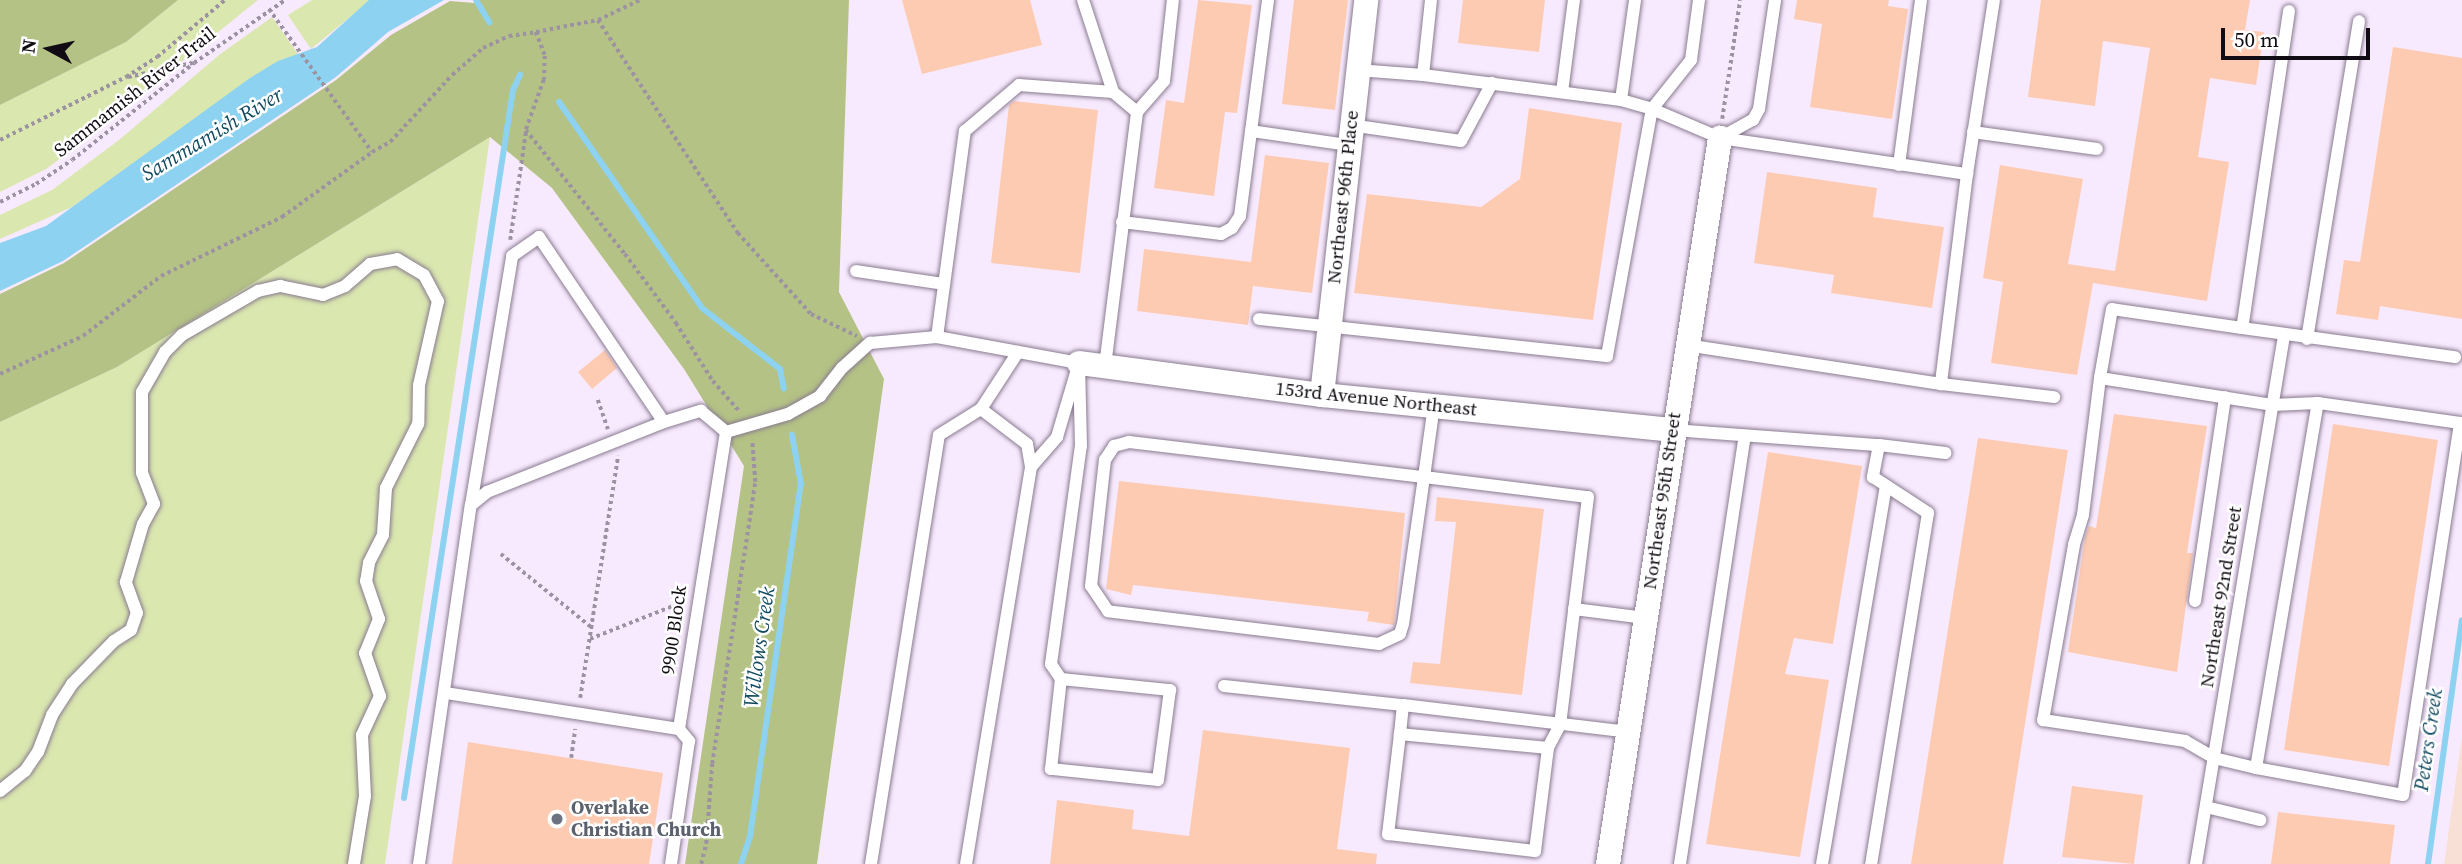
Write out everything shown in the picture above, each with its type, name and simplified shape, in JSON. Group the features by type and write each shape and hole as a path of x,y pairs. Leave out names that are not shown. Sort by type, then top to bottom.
{"street":[{"name":"Northeast 96th Place","path":"1322,395 1366,0"},
{"name":"Northeast 95th Street","path":"1608,864 1672,430 1720,138"},
{"name":"153rd Avenue Northeast","path":"1079,363 1322,395 1672,430"}],"lane":[{"path":"1083,0 1113,92 1137,112"},
{"path":"1105,366 1137,112 1164,81 1173,0"},
{"path":"1122,222 1227,233 1240,216 1268,0"},
{"path":"1423,75 1431,0"},
{"path":"1562,92 1574,0"},
{"path":"1621,100 1635,0"},
{"path":"1259,319 1329,324 1607,356 1652,109 1691,60 1699,0"},
{"path":"1720,138 1753,120 1759,108 1774,0"},
{"path":"1899,165 1922,0"},
{"path":"1941,384 1967,174 1994,0"},
{"path":"2242,328 2289,11"},
{"path":"2307,339 2359,21"},
{"path":"1357,70 1423,75 1621,100 1652,109 1720,138 1967,174"},
{"path":"1251,131 1461,141 1492,83"},
{"path":"937,337 965,131 1019,85 1113,92"},
{"path":"1973,132 2097,149"},
{"path":"419,864 446,694 471,505 512,256 540,237 664,422"},
{"path":"0,790 25,771 38,752 52,715 72,684 114,640 131,630 137,613 126,582 143,524 154,504 142,473 142,392 165,352 182,335 258,291 280,286 323,295 345,286 370,264 397,259 424,275 438,301 419,385 418,424 386,488 383,535 369,562 366,581 379,619 365,653 380,696 362,735 365,796 354,864"},
{"path":"856,271 944,284"},
{"path":"2100,378 2272,405 2318,403 2460,423 2403,795 2214,758 2185,741 2043,720 2074,545 2083,515 2100,378 2112,309 2284,336 2455,357"},
{"name":"Northeast 92nd Street","path":"2196,864 2284,336"},
{"path":"471,505 487,492 664,422 701,411 726,432 788,414 820,396 842,368 870,343 937,337 1079,363"},
{"path":"1686,345 1941,384 2054,397"},
{"path":"871,864 939,435 981,409 1018,352"},
{"path":"1031,467 1057,437 1079,363"},
{"path":"1061,680 1170,690 1158,780 1051,769 1061,680 1051,664 1082,446 1079,363"},
{"path":"2195,601 2225,397"},
{"path":"2256,768 2318,403"},
{"path":"1403,705 1388,834 1535,851 1548,748 1560,725 1588,497 1424,477 1129,442 1114,446 1105,460 1091,586 1108,611 1380,644 1400,634 1403,624 1424,477 1434,405"},
{"path":"966,864 1031,467 1027,444 981,409"},
{"path":"1672,430 1879,445 1946,453"},
{"name":"9900 Block","path":"671,864 689,741 679,729 726,432"},
{"path":"1680,864 1745,436"},
{"path":"1871,864 1927,513 1872,477 1879,445"},
{"path":"1822,864 1886,486"},
{"path":"1574,609 1645,618"},
{"path":"1224,686 1628,733"},
{"path":"446,694 679,729"},
{"path":"1399,734 1548,748"},
{"path":"2206,807 2260,820"}],"path":[{"path":"0,140 126,77 157,57 225,0"},
{"name":"Sammamish River Trail","path":"0,202 36,184 72,160 194,63 285,0"},
{"path":"536,32 598,20 640,0"},
{"path":"1720,138 1740,0"},
{"path":"0,374 83,336 161,276 282,217 372,152 270,9"},
{"path":"598,20 738,233 811,314 870,343"},
{"path":"126,77 194,63"},
{"path":"512,256 509,238 526,130"},
{"path":"571,758 618,457 598,400"},
{"path":"501,554 591,627"},
{"path":"589,639 698,596"}],"shaded area":[{"path":"2462,736 2462,864 2444,864"}],"green space":[{"path":"0,0 178,0 126,42 0,105"},
{"path":"178,0 258,0 75,148 46,169 0,192 0,105 126,42"},
{"path":"312,0 371,0 311,49 288,15"},
{"path":"479,0 849,0 839,292 884,379 817,864 685,864 744,466 684,369 552,188 490,137 117,367 0,422 0,294 64,263 336,80 391,35 450,1 475,3"},
{"path":"272,17 298,54 271,66 72,207 0,239 0,215 52,190 119,140 219,55"},
{"path":"490,137 385,864 0,864 0,422 117,367"}],"water":[{"name":"Sammamish River","path":"369,0 444,0 388,32 336,77 63,261 0,291 0,243 46,226 250,78 278,61 317,47"}],"building":[{"path":"902,0 1030,0 1042,45 922,74"},
{"path":"1198,0 1252,5 1237,113 1225,112 1214,196 1154,188 1166,100 1184,103"},
{"path":"1294,0 1348,0 1335,110 1282,104"},
{"path":"1463,0 1545,0 1539,52 1458,43"},
{"path":"1797,0 1889,0 1888,6 1908,9 1892,119 1810,107 1822,24 1794,19"},
{"path":"2041,0 2250,0 2245,30 2264,32 2256,85 2210,78 2198,157 2229,162 2207,301 2093,283 2077,375 1991,363 2003,282 1983,278 2000,165 2083,179 2068,264 2115,271 2150,48 2103,41 2095,106 2028,97"},
{"path":"2393,47 2462,58 2462,319 2380,306 2378,320 2336,314 2344,260 2360,262"},
{"path":"1014,101 1098,110 1080,273 991,263 1009,105"},
{"path":"1529,108 1622,123 1593,320 1354,293 1367,194 1481,207 1520,179"},
{"path":"1265,155 1329,163 1312,293 1253,286 1248,325 1137,311 1144,249 1251,262"},
{"path":"1767,172 1877,188 1873,217 1944,227 1932,308 1831,293 1834,275 1754,263"},
{"path":"605,350 617,368 592,389 578,372"},
{"path":"2114,414 2207,426 2187,553 2193,553 2177,672 2068,652 2085,537 2089,526 2096,528"},
{"path":"2333,424 2438,440 2389,766 2284,750"},
{"path":"1978,438 2068,450 2003,864 1911,864"},
{"path":"1768,452 1862,466 1833,644 1794,638 1785,674 1829,680 1800,857 1706,844"},
{"path":"1119,481 1405,513 1394,625 1367,621 1369,612 1133,585 1131,595 1106,589"},
{"path":"1437,497 1544,509 1522,695 1410,683 1413,662 1440,664 1456,522 1435,521"},
{"path":"1203,730 1350,748 1337,849 1377,854 1376,864 1050,864 1057,800 1134,810 1132,829 1189,836"},
{"name":"Overlake Christian Church","path":"468,742 663,773 649,864 452,864"},
{"path":"2072,786 2143,795 2134,864 2062,857"},
{"path":"2278,812 2395,825 2390,864 2271,864"}],"waterway":[{"name":"Willows Creek","path":"476,0 489,22"},
{"path":"404,798 513,90 520,75"},
{"name":"Willows Creek","path":"559,102 702,308 780,369 784,389"},
{"name":"Willows Creek","path":"741,864 750,836 801,484 792,435"},
{"name":"Peters Creek","path":"2428,864 2462,620"}],"place":[{"name":"Overlake Christian Church","path":"557,819"}]}
